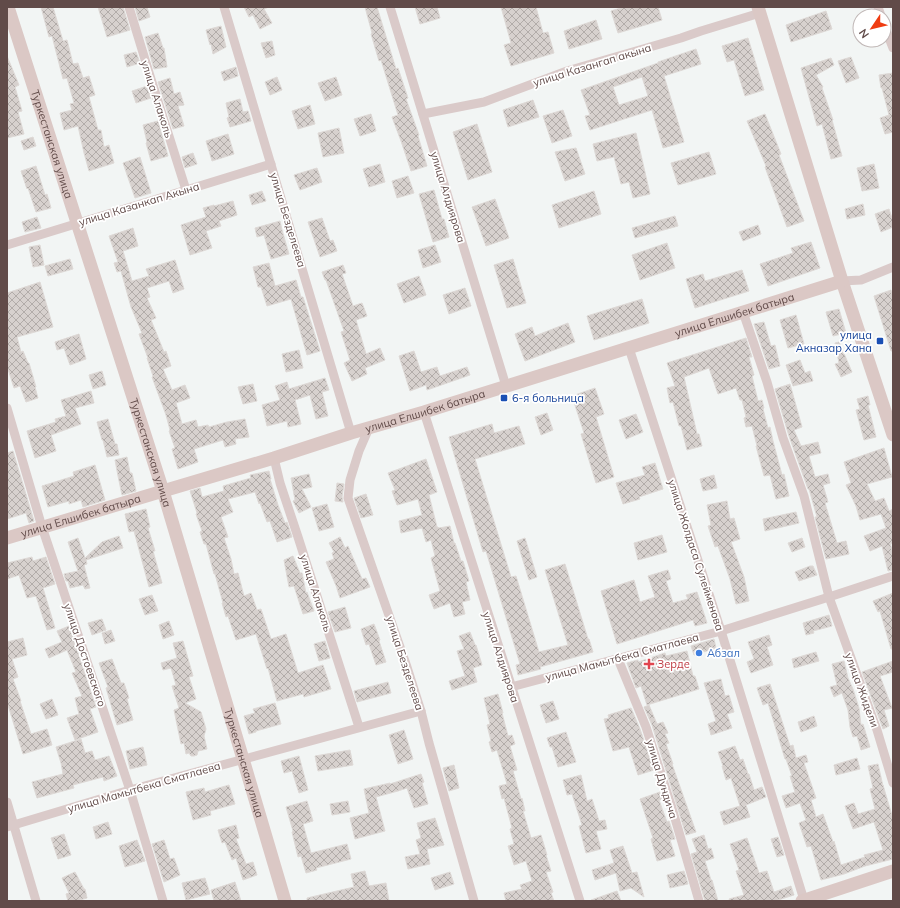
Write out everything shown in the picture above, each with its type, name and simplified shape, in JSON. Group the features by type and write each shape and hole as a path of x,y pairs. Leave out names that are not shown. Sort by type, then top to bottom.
{"street":[{"name":"Туркестанская улица","path":"8,7 162,490 244,759 284,901"},
{"name":"улица Алаколь","path":"129,7 186,190"},
{"name":"улица Безделеева","path":"224,7 352,433"},
{"name":"улица Алдиярова","path":"390,7 506,386"},
{"name":"улица Казангап акына","path":"423,114 484,102 567,71 681,38 759,10"},
{"path":"759,10 842,281 893,435"},
{"name":"улица Казанкап Акына","path":"7,245 271,164"},
{"path":"842,281 861,280 893,267"},
{"name":"улица Елшибек батыра","path":"7,538 424,412 842,281"},
{"name":"улица Жидели","path":"743,312 767,382 783,438 804,496 829,597 877,730 893,783"},
{"name":"улица Жолдаса Сулейменова","path":"629,348 721,631 803,901"},
{"name":"улица Достоевского","path":"7,408 42,527 130,790 163,901"},
{"name":"улица Алдиярова","path":"424,412 580,901"},
{"name":"улица Безделеева","path":"369,428 359,451 350,480 348,498 421,710 474,901"},
{"name":"улица Алаколь","path":"274,458 280,483 359,727"},
{"name":"улица Мамытбека Сматлаева","path":"511,686 721,631 893,576"},
{"name":"улица Дундича","path":"618,659 646,726 699,901"},
{"name":"улица Мамытбека Сматлаева","path":"11,826 130,790 421,710"},
{"path":"7,802 11,826 36,901"},
{"path":"803,901 893,871"}],"building":[{"path":"41,7 53,7 63,41 67,40 73,64 78,63 83,78 89,76 95,95 89,97 98,130 101,130 104,147 109,145 114,163 89,171 78,126 64,130 60,113 72,110 70,104 74,103 67,78 63,79 52,36 49,37"},
{"path":"98,7 123,7 130,30 107,37"},
{"path":"135,7 147,7 150,17 139,21"},
{"path":"244,7 269,7 264,9 272,23 260,29 253,15 249,17"},
{"path":"365,7 377,7 396,69 398,68 408,98 406,99 419,135 418,136 427,166 411,171 392,117 398,115 381,60 379,61"},
{"path":"415,7 437,7 440,18 420,24"},
{"path":"501,7 536,7 543,33 548,32 554,53 511,66 504,45 511,43"},
{"path":"624,7 658,7 662,20 618,33 611,11"},
{"path":"826,11 832,29 791,42 786,25"},
{"path":"596,20 602,39 569,49 564,31"},
{"path":"221,26 226,47 213,54 206,30"},
{"path":"158,33 164,48 167,67 154,69 145,37"},
{"path":"748,38 764,90 745,96 734,60 727,62 722,46"},
{"path":"272,41 275,55 266,58 261,43"},
{"path":"696,49 701,64 664,76 684,142 663,148 652,110 590,130 585,116 590,115 581,90","holes":["642,77 648,96 619,105 613,87"]},
{"path":"136,52 140,63 127,67 124,55"},
{"path":"7,56 19,85 15,87 22,111 18,112 24,134 7,138"},
{"path":"851,57 859,78 846,83 838,61"},
{"path":"831,58 834,65 816,75 823,87 822,88 833,120 842,156 831,159 822,124 817,126 801,68"},
{"path":"236,67 238,76 224,81 221,72"},
{"path":"893,73 893,132 885,134 880,118 889,115 881,88 879,75"},
{"path":"277,77 282,90 270,95 265,82"},
{"path":"336,77 342,95 325,101 318,83"},
{"path":"170,78 174,94 180,92 184,105 178,106 184,126 173,129 158,82"},
{"path":"147,86 151,98 136,103 132,91"},
{"path":"240,99 243,112 248,111 251,121 230,127 227,118 229,117 226,103"},
{"path":"533,100 539,117 508,127 503,110"},
{"path":"310,105 315,124 298,129 292,111"},
{"path":"563,110 572,136 552,143 543,116"},
{"path":"371,114 376,131 360,136 354,119"},
{"path":"765,114 781,154 779,155 804,221 787,227 765,167 766,166 747,121"},
{"path":"158,121 168,156 151,161 143,125"},
{"path":"477,124 492,172 468,180 453,132"},
{"path":"339,128 344,153 323,157 318,133"},
{"path":"636,133 650,194 633,198 629,182 621,184 614,157 597,161 593,144"},
{"path":"228,134 234,154 212,161 206,141"},
{"path":"33,137 36,146 24,150 21,141"},
{"path":"576,148 585,174 565,181 555,152"},
{"path":"709,152 716,174 678,185 671,163"},
{"path":"193,153 197,164 185,168 182,157"},
{"path":"140,157 151,193 135,198 123,163"},
{"path":"380,164 385,182 369,187 363,169"},
{"path":"874,164 879,188 862,191 857,168"},
{"path":"36,166 45,195 47,194 51,208 36,212 21,171"},
{"path":"317,168 322,182 300,190 294,175"},
{"path":"408,176 414,193 397,198 392,181"},
{"path":"434,190 449,237 433,242 419,194"},
{"path":"262,191 266,201 252,205 249,195"},
{"path":"594,191 601,214 559,228 552,205"},
{"path":"495,199 509,238 486,246 472,207"},
{"path":"233,201 237,215 219,221 221,226 206,231 212,248 190,255 181,225 206,217 203,208"},
{"path":"863,204 865,215 847,219 845,209"},
{"path":"889,209 893,221 893,227 881,232 875,214"},
{"path":"675,216 678,226 635,238 632,228"},
{"path":"37,217 41,228 25,232 22,222"},
{"path":"322,218 330,241 333,240 337,251 320,257 308,222"},
{"path":"280,221 289,254 271,259 264,235 257,237 255,228"},
{"path":"758,225 761,234 743,241 739,232"},
{"path":"133,228 138,246 123,251 132,281 149,276 146,269 175,260 184,289 173,293 169,281 147,288 150,297 147,298 156,318 151,320 164,352 166,351 171,366 163,369 172,390 185,385 190,398 176,403 182,424 196,420 198,427 208,425 209,427 245,419 249,437 235,439 236,444 225,447 223,440 194,449 198,462 178,469 172,449 175,448 169,431 166,415 152,377 148,358 139,334 142,333 131,307 121,271 117,272 114,263 118,262 109,236"},
{"path":"811,242 820,268 768,286 760,264 793,253 791,248"},
{"path":"667,243 675,268 640,280 632,255"},
{"path":"40,245 44,265 33,267 29,247"},
{"path":"435,245 441,262 423,268 418,250"},
{"path":"70,259 73,269 48,276 45,266"},
{"path":"513,259 526,303 507,308 494,265"},
{"path":"269,263 275,286 296,280 320,351 307,355 291,299 267,306 261,287 258,287 253,267"},
{"path":"343,265 346,273 342,274 353,306 362,303 367,316 356,320 366,354 380,348 385,360 365,368 367,374 352,381 344,363 350,360 341,332 344,331 322,272"},
{"path":"742,270 749,291 695,308 686,279 703,274 705,281"},
{"path":"419,276 426,295 404,303 397,284"},
{"path":"40,282 53,327 17,337 21,352 23,351 29,363 38,398 26,402 20,386 14,388 7,366 7,293"},
{"path":"465,288 471,306 449,314 443,295"},
{"path":"891,290 893,297 893,351 891,351 874,296"},
{"path":"642,299 649,323 594,340 587,316"},
{"path":"839,309 846,333 833,336 826,312"},
{"path":"796,315 804,344 788,348 780,320"},
{"path":"764,322 771,346 775,345 780,366 769,369 754,324"},
{"path":"568,323 575,342 525,361 515,334 532,327 535,336"},
{"path":"79,334 86,359 70,365 64,348 57,350 55,342"},
{"path":"746,338 752,357 749,357 754,375 752,376 758,401 762,400 768,428 770,427 789,496 776,499 770,475 764,476 752,426 746,427 744,418 746,417 742,400 740,400 736,388 718,394 709,368 684,377 697,434 699,434 702,446 687,450 673,402 670,403 667,388 675,386 667,363"},
{"path":"839,342 852,372 841,377 835,364 839,363 835,343"},
{"path":"299,350 303,368 286,372 282,354"},
{"path":"414,351 421,372 437,367 440,376 467,367 470,375 427,390 426,385 410,391 399,356"},
{"path":"800,360 805,373 810,371 813,381 793,386 786,365"},
{"path":"102,371 106,385 93,389 89,375"},
{"path":"325,378 329,390 322,392 328,416 316,419 310,395 295,400 301,424 288,427 287,421 267,426 262,405 280,400 275,386 287,382 289,389"},
{"path":"253,384 257,401 243,404 238,387"},
{"path":"790,384 802,427 794,430 801,446 818,442 821,453 809,456 815,477 828,474 830,483 823,485 828,502 825,503 837,543 846,541 849,554 826,559 809,489 789,436 775,389"},
{"path":"595,388 604,414 596,417 614,477 596,483 581,434 584,433 572,396"},
{"path":"91,391 94,403 75,408 81,424 51,435 56,451 35,458 27,431 56,422 55,419 66,416 61,400"},
{"path":"868,396 870,405 868,405 876,437 864,440 856,410 860,409 857,399"},
{"path":"547,413 553,430 541,435 535,417"},
{"path":"636,414 643,432 626,439 619,420"},
{"path":"108,419 115,444 117,444 119,455 107,457 97,422"},
{"path":"492,424 494,433 519,426 525,444 475,459 511,577 516,576 539,652 568,645 545,570 565,564 593,652 518,675 516,665 520,664 486,551 483,552 449,437"},
{"path":"884,448 892,477 867,484 875,501 884,498 889,511 893,509 893,544 890,543 893,553 893,570 888,571 882,546 870,551 864,536 886,528 881,514 860,520 856,506 846,485 851,483 844,462"},
{"path":"13,451 34,521 29,523 26,513 7,519 7,453"},
{"path":"127,457 136,491 122,495 115,460"},
{"path":"426,459 437,492 429,495 437,527 450,526 454,543 461,561 463,561 469,581 466,582 470,600 462,602 465,614 454,617 450,603 434,609 429,595 440,591 431,558 435,556 431,540 426,542 422,528 401,533 399,521 422,515 418,499 397,505 392,491 395,490 388,473"},
{"path":"655,463 663,489 639,497 640,499 623,504 616,483 645,475 642,467"},
{"path":"95,465 105,500 83,507 81,500 69,504 69,501 48,507 42,486 74,476 73,472"},
{"path":"269,471 278,505 285,523 287,522 292,537 277,542 270,521 267,522 255,492 228,499 233,512 221,517 228,537 224,538 234,574 238,573 244,596 251,593 257,610 261,609 271,639 286,634 298,673 323,665 331,689 304,697 303,694 277,701 268,668 267,669 256,634 236,640 228,616 226,617 206,544 204,544 200,532 202,531 190,491 200,488 202,497 224,491 223,486 251,478 250,475"},
{"path":"309,474 312,487 302,489 311,507 299,513 293,501 295,500 291,478"},
{"path":"714,475 717,488 703,491 700,479"},
{"path":"337,483 344,484 342,497 343,502 335,501"},
{"path":"366,494 373,515 361,518 354,498"},
{"path":"727,501 730,519 734,518 740,539 731,542 744,577 749,601 736,604 730,579 718,546 715,547 708,526 711,525 707,505"},
{"path":"327,504 334,527 319,531 312,508"},
{"path":"146,509 150,527 148,528 162,583 149,587 134,531 129,532 125,514"},
{"path":"796,512 799,523 765,531 763,519"},
{"path":"662,535 667,552 638,560 634,543"},
{"path":"119,536 123,548 86,560 87,564 84,565 90,588 85,589 83,585 70,588 64,574 78,571 68,542 78,538 85,558 102,542"},
{"path":"340,537 345,548 348,546 362,579 366,578 370,587 340,598 326,562 334,559 332,553 334,552 329,543"},
{"path":"525,538 537,577 529,580 517,541"},
{"path":"802,538 805,547 792,552 788,543"},
{"path":"293,556 300,573 302,573 306,593 307,592 314,611 303,614 294,586 289,587 284,560"},
{"path":"32,557 33,561 46,557 55,584 43,588 55,628 47,630 36,596 27,598 19,575 7,579 7,563"},
{"path":"813,566 817,575 799,581 795,572"},
{"path":"668,570 671,579 666,581 673,603 688,599 686,595 697,592 707,623 695,626 693,620 617,644 601,591 634,580 640,602 655,597 648,576"},
{"path":"893,593 893,649 891,649 880,611 878,612 873,601"},
{"path":"152,595 158,611 145,615 139,599"},
{"path":"345,607 351,628 335,632 328,612"},
{"path":"829,615 832,626 813,631 814,633 806,635 803,623"},
{"path":"102,619 106,630 92,635 88,623"},
{"path":"169,621 174,635 163,639 159,625"},
{"path":"374,624 386,662 376,665 369,644 366,645 361,629"},
{"path":"69,626 96,707 90,709 98,732 75,740 67,718 79,714 75,698 82,696 72,673 76,672 67,650 49,658 45,649 62,642 57,631"},
{"path":"111,630 115,641 105,644 102,633"},
{"path":"470,632 482,665 473,668 477,682 452,690 449,681 465,676 457,651 464,649 459,636"},
{"path":"769,635 772,645 767,647 773,665 751,673 747,662 754,659 748,642"},
{"path":"23,638 27,655 12,659 18,677 13,679 31,734 47,729 52,745 23,754 7,702 7,642"},
{"path":"714,639 716,648 694,655 691,646"},
{"path":"183,641 193,676 189,677 196,699 185,703 201,712 206,729 204,736 207,749 198,751 197,755 194,756 191,756 189,753 186,754 184,743 181,744 174,710 179,708 172,686 176,685 171,668 163,670 161,663 177,658 173,643"},
{"path":"325,641 330,658 319,661 314,644"},
{"path":"687,651 693,676 695,676 699,689 647,705 641,686 636,688 627,663 638,660 638,662 665,653 666,656"},
{"path":"816,652 819,661 794,668 792,659"},
{"path":"112,659 121,683 124,683 129,698 127,699 133,720 117,725 106,688 108,687 99,663"},
{"path":"844,661 848,678 859,708 861,725 863,724 870,747 861,750 857,736 853,737 848,710 842,693 834,697 830,687 837,685 832,664"},
{"path":"893,661 893,672 880,676 892,708 884,710 889,726 883,729 862,672"},
{"path":"721,679 725,696 729,695 734,712 727,714 732,728 711,735 708,724 716,721 704,683"},
{"path":"388,682 391,693 357,702 354,691"},
{"path":"770,684 790,746 793,745 796,758 806,755 808,762 804,763 816,798 811,800 816,817 823,814 833,842 834,841 841,865 865,857 864,855 883,850 874,822 853,829 845,806 854,803 858,814 875,809 870,789 873,788 868,766 878,764 893,819 893,859 821,880 811,846 807,847 799,823 806,820 800,803 786,808 782,796 795,792 790,776 792,776 785,759 768,703 763,705 757,688"},
{"path":"498,694 508,736 512,735 515,744 510,746 517,770 513,771 521,799 522,798 525,811 523,811 531,838 541,835 551,871 546,872 553,892 551,893 554,901 506,901 504,893 522,889 520,885 532,881 526,861 514,865 508,846 514,844 510,829 512,828 504,798 502,799 499,786 507,784 497,750 492,752 489,742 491,741 487,725 490,724 484,698"},
{"path":"52,699 58,715 46,719 40,704"},
{"path":"553,701 559,719 546,723 540,705"},
{"path":"275,703 281,724 249,734 244,716 255,713 253,709"},
{"path":"649,705 657,724 663,722 668,733 665,734 669,743 666,744 696,832 686,835 652,725 644,707"},
{"path":"631,708 654,770 638,775 629,747 613,751 604,719 609,718 608,715"},
{"path":"814,716 817,726 801,732 798,722"},
{"path":"404,730 413,759 398,764 389,735"},
{"path":"566,732 576,762 558,767 552,747 550,747 547,738"},
{"path":"81,739 85,753 92,751 95,760 109,756 117,776 104,781 103,777 73,785 74,788 37,798 32,782 63,774 56,747"},
{"path":"735,746 740,760 743,759 754,790 762,787 766,797 746,805 750,817 724,825 720,812 740,806 731,778 726,780 718,752"},
{"path":"143,747 147,765 130,769 126,751"},
{"path":"350,750 353,765 318,771 315,756"},
{"path":"299,756 308,790 299,793 292,771 284,773 281,761"},
{"path":"857,758 860,769 836,775 834,765"},
{"path":"454,765 459,788 449,791 443,768"},
{"path":"421,774 428,804 414,808 407,788 376,797 385,831 355,839 350,818 369,813 364,789 390,784"},
{"path":"581,775 587,801 592,799 599,821 605,820 607,829 596,831 601,849 586,853 579,826 582,825 572,794 567,795 563,780"},
{"path":"229,785 235,804 210,811 211,815 193,820 186,792 204,788 205,792"},
{"path":"660,792 663,799 659,800 667,822 669,821 675,839 670,840 675,856 657,861 651,839 653,838 640,799"},
{"path":"307,801 313,821 303,824 311,853 347,844 351,859 316,868 317,870 306,873 301,856 298,857 293,831 286,807"},
{"path":"348,801 350,812 332,815 330,804"},
{"path":"435,818 444,845 427,849 430,864 408,869 405,857 420,854 416,840 421,838 417,823"},
{"path":"108,822 112,834 96,839 93,827"},
{"path":"236,825 239,838 236,839 246,864 253,862 257,875 243,880 236,858 232,860 225,842 222,843 218,830"},
{"path":"64,834 71,855 58,859 51,838"},
{"path":"704,835 708,849 711,848 714,858 705,861 718,901 705,901 691,854 697,852 692,839"},
{"path":"778,837 784,855 777,857 771,839"},
{"path":"747,838 759,873 767,871 774,892 791,886 794,895 775,901 730,901 729,899 744,895 736,871 739,870 730,844"},
{"path":"137,840 145,861 125,867 119,846"},
{"path":"164,840 170,859 174,858 180,875 164,882 152,844"},
{"path":"623,846 632,873 637,872 644,897 631,888 620,891 616,873 595,880 592,870 614,863 610,850"},
{"path":"365,871 369,886 386,883 389,901 307,901 307,898 354,887 351,874"},
{"path":"684,871 688,884 670,888 667,875"},
{"path":"75,872 85,889 87,898 76,901 68,901 66,894 69,893 62,878"},
{"path":"450,872 454,884 435,890 431,878"},
{"path":"205,878 210,894 186,900 182,883"},
{"path":"235,882 241,901 214,901 211,890"},
{"path":"617,891 621,901 591,901 591,900"}],"place":[{"name":"улица Акназар Хана","path":"880,341"},
{"name":"6-я больница","path":"504,398"},
{"name":"Абзал","path":"699,653"},
{"name":"Зерде","path":"649,664"}]}
